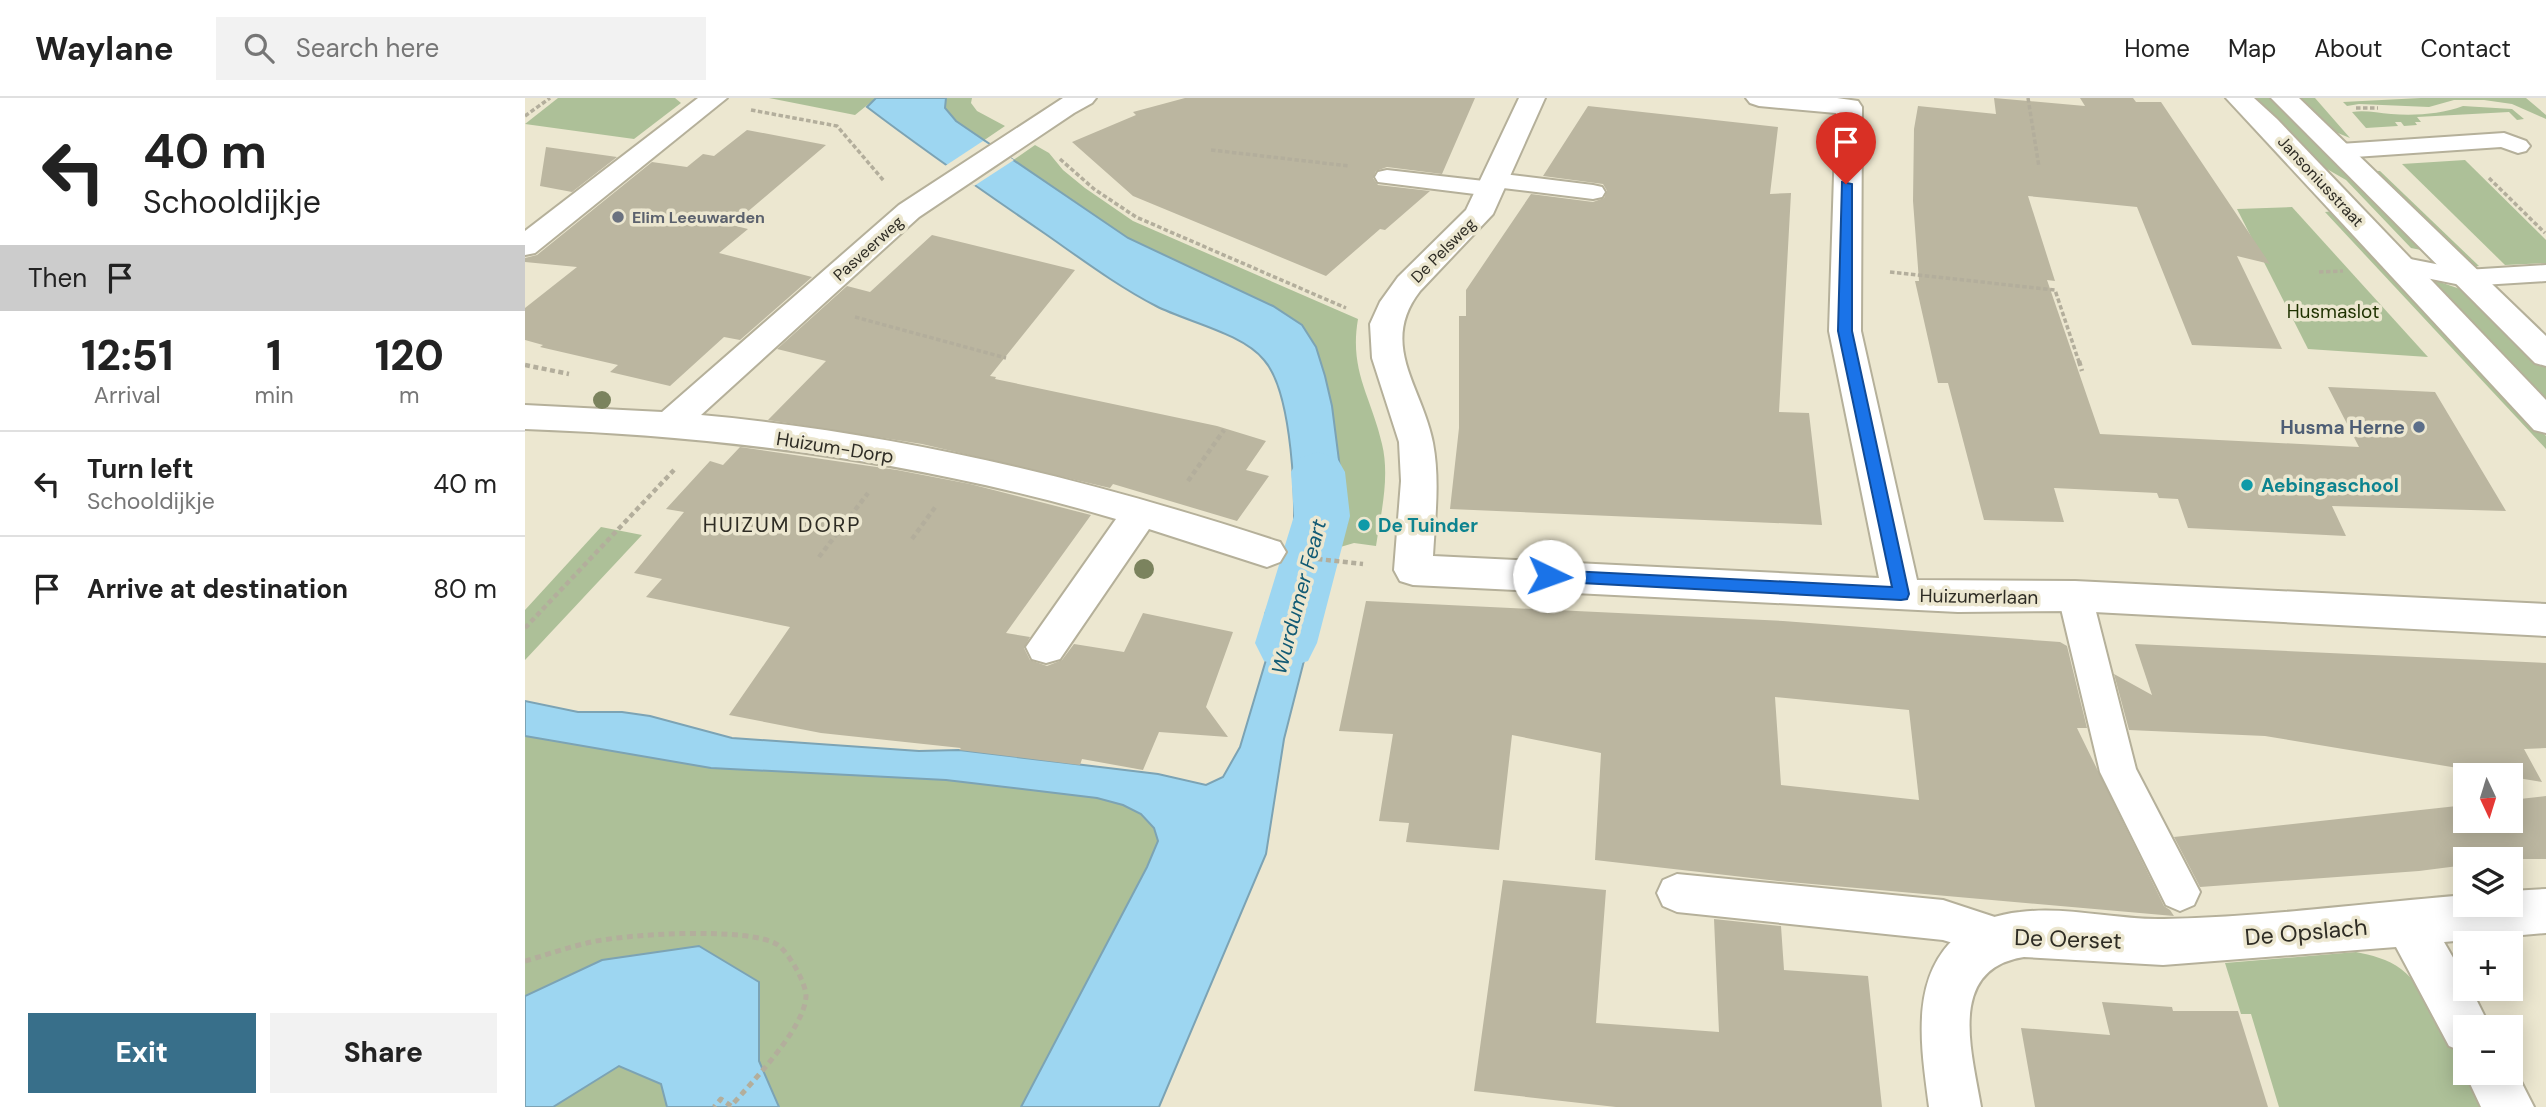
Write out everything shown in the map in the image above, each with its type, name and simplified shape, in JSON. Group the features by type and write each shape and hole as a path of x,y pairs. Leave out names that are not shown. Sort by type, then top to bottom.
{"street":[{"path":"525,246 595,188 714,98"},
{"name":"Pasveerweg","path":"671,423 909,211 1028,131 1083,98"},
{"name":"De Pelsweg","path":"1386,324 1395,302 1409,284 1479,214 1532,98"},
{"path":"1759,98 1849,107 1845,331 1901,594"},
{"name":"Jansoniusstraat","path":"2239,98 2546,421"},
{"name":"Jansoniusstraat","path":"2284,98 2546,355"},
{"name":"Huizumerlaan","path":"1386,324 1388,358 1416,442 1419,481 1413,570 1998,599 2075,596 2546,620"},
{"name":"Huizum-Dorp","path":"525,416 671,423 963,468 1048,487 1267,552"},
{"path":"1046,647 1140,513"},
{"name":"De Opslach","path":"2204,940 2546,911"},
{"path":"2408,923 2458,1015"},
{"name":"De Oerset","path":"1955,1107 1943,1019 1953,980 1973,952 1999,937 2036,935 2122,942 2204,940"},
{"path":"2496,1085 2508,1107"}],"lane":[{"name":"Jansoniusstraat","path":"2340,151 2504,141 2518,146"},
{"path":"1387,177 1593,192"},
{"path":"2400,265 2466,278 2546,273"},
{"path":"2075,596 2118,772 2181,892"},
{"path":"1677,893 1943,919 1999,937"}],"path":[{"path":"525,116 550,98"},
{"path":"2028,98 2039,167"},
{"path":"750,110 837,126 909,211"},
{"path":"1028,131 1043,141 1070,170 1136,217 1386,324"},
{"path":"2453,143 2546,234"},
{"path":"1211,150 1373,169 1387,177"},
{"path":"1845,267 2055,290 2082,371"},
{"path":"806,303 1006,358"},
{"path":"525,628 712,428"},
{"path":"1181,492 1224,429"},
{"path":"819,557 871,489"},
{"path":"912,539 939,502"},
{"path":"525,961 589,942 673,933 738,935 778,945 798,970 806,996 796,1024 778,1051 731,1106 721,1099 714,1107"}],"green space":[{"path":"558,98 675,98 681,103 634,139 525,124"},
{"path":"769,98 876,98 855,115"},
{"path":"946,98 972,98 971,103 977,111 1005,126 983,141 956,121 945,108"},
{"path":"2251,98 2271,98 2426,251 2411,248 2346,180 2320,165"},
{"path":"2294,98 2315,98 2350,138 2328,129"},
{"path":"2421,98 2526,98 2546,115 2546,119 2512,104 2484,100 2454,100 2429,107 2359,104 2347,106 2343,102"},
{"path":"2463,106 2512,109 2524,119 2517,120 2509,112 2417,117 2421,122 2415,122 2417,125 2404,126 2401,122 2395,122 2398,126 2366,128 2352,112 2419,114"},
{"path":"1035,145 1049,153 1063,170 1085,188 1133,221 1358,319 1356,354 1382,444 1385,469 1376,546 1354,543 1337,548 1347,523 1332,406 1316,347 1302,325 1273,306 1128,238 1012,161"},
{"path":"2465,160 2546,240 2546,263 2505,265 2402,164"},
{"path":"2380,171 2479,266 2473,267 2373,173"},
{"name":"Husmaslot","path":"2292,207 2428,357 2308,349 2237,209"},
{"path":"2335,211 2546,436 2546,449 2325,212"},
{"path":"2428,278 2466,291 2546,368 2546,406"},
{"path":"601,527 642,535 525,660 525,610"},
{"path":"525,736 711,768 946,780 1097,798 1123,805 1141,814 1154,828 1158,841 1147,867 1021,1107 779,1107 759,1061 759,982 699,946 602,960 525,996"},
{"path":"2356,952 2391,963 2414,981 2437,1014 2453,1044 2453,1085 2474,1085 2486,1107 2279,1107 2251,1014 2241,1014 2225,963"},
{"path":"619,1066 661,1084 667,1107 553,1107"}],"water":[{"path":"876,98 946,98 945,108 956,121 1128,238 1273,306 1302,325 1316,347 1332,406 1347,523 1337,548 1329,553 1293,546 1293,477 1287,422 1274,376 1264,360 1242,342 1169,312 1127,290 867,107"},
{"path":"1294,564 1323,568 1319,577 1326,580 1318,604 1315,605 1308,645 1284,739 1266,854 1159,1107 1021,1107 1147,867 1158,841 1154,828 1141,814 1123,805 1097,798 946,780 711,768 525,736 525,701 578,712 622,712 650,716 732,738 919,751 959,750 1158,774 1206,785 1223,777 1240,747 1271,643 1265,614 1284,568"},
{"path":"699,946 759,982 759,1061 779,1107 667,1107 661,1084 619,1066 553,1107 525,1107 525,996 602,960"}],"pier":[{"path":"983,141 1014,160 974,186 945,166"}],"building":[{"path":"1185,98 1475,98 1442,174 1387,167 1376,171 1373,178 1378,185 1430,191 1385,230 1380,229 1326,276 1133,196 1072,142 1136,115 1133,112"},
{"path":"1994,98 2085,106 2080,98 2133,98 2136,102 2161,102 2270,264 2237,256 2282,349 2192,345 2137,207 2028,196 2055,281 2047,280 2100,434 2359,447 2328,387 2435,392 2506,511 2332,506 2346,536 2188,528 2178,499 2159,498 2157,493 2054,488 2064,522 1984,520 1948,383 1938,383 1915,281 1919,281 1913,201 1914,129 1918,106 1996,114"},
{"path":"1588,106 1778,127 1770,194 1791,193 1779,412 1809,413 1822,525 1450,509 1459,428 1459,316 1466,316 1466,290 1531,194 1593,202 1604,198 1607,191 1603,184 1543,176"},
{"path":"747,130 826,145 732,225 748,229 719,253 812,277 740,340 724,337 670,386 610,372 618,365 540,347 543,345 525,340 525,308 577,267 525,262 525,258 537,255 652,162 687,167 703,154 714,156"},
{"path":"546,147 617,157 572,192 540,186"},
{"path":"932,235 1075,270 990,376 1217,426 1266,441 1246,470 1269,476 1237,521 1113,484 1110,488 922,444 768,420 826,361 777,349 847,286 870,292"},
{"path":"740,447 897,470 970,484 1091,515 1006,633 1030,637 1024,648 1030,660 1047,666 1062,660 1074,644 1124,652 1143,613 1233,632 1206,707 1228,737 1159,732 1143,770 1082,759 1080,765 959,750 961,748 821,733 729,715 790,627 646,597 662,579 634,573 684,512 666,509 710,461 723,465"},
{"path":"1366,601 1783,621 2060,642 2067,646 2087,728 2077,728 2164,906 2174,916 1778,881 1595,860 1601,753 1512,735 1499,850 1406,842 1409,823 1379,821 1393,734 1339,731","holes":["1775,697 1909,710 1919,800 1781,785"]},
{"path":"2135,644 2546,663 2546,748 2524,749 2542,782 2523,779 2523,763 2453,763 2453,767 2265,736 2129,730 2114,674 2152,695"},
{"path":"2546,796 2546,859 2523,859 2523,847 2453,847 2453,867 2200,887 2174,837 2453,806 2453,833 2523,833 2523,799"},
{"path":"1503,880 1606,890 1596,1023 1719,1032 1714,919 1781,926 1784,970 1868,976 1882,1107 1616,1107 1474,1091"},
{"path":"2102,1002 2172,1007 2173,1011 2238,1011 2268,1107 2035,1107 2021,1028 2110,1035"}],"waterway":[{"name":"Wurdumer Feart","path":"1286,643 1322,516 1318,472"}],"place":[{"name":"Elim Leeuwarden","path":"618,217"},
{"name":"Husma Herne","path":"2419,427"},
{"name":"Aebingaschool","path":"2247,485"},
{"name":"De Tuinder","path":"1364,525"}],"district":[{"name":"HUIZUM DORP","path":"782,525"}],"route":[{"path":"1549,576 1901,594 1845,331 1846,184"}]}
